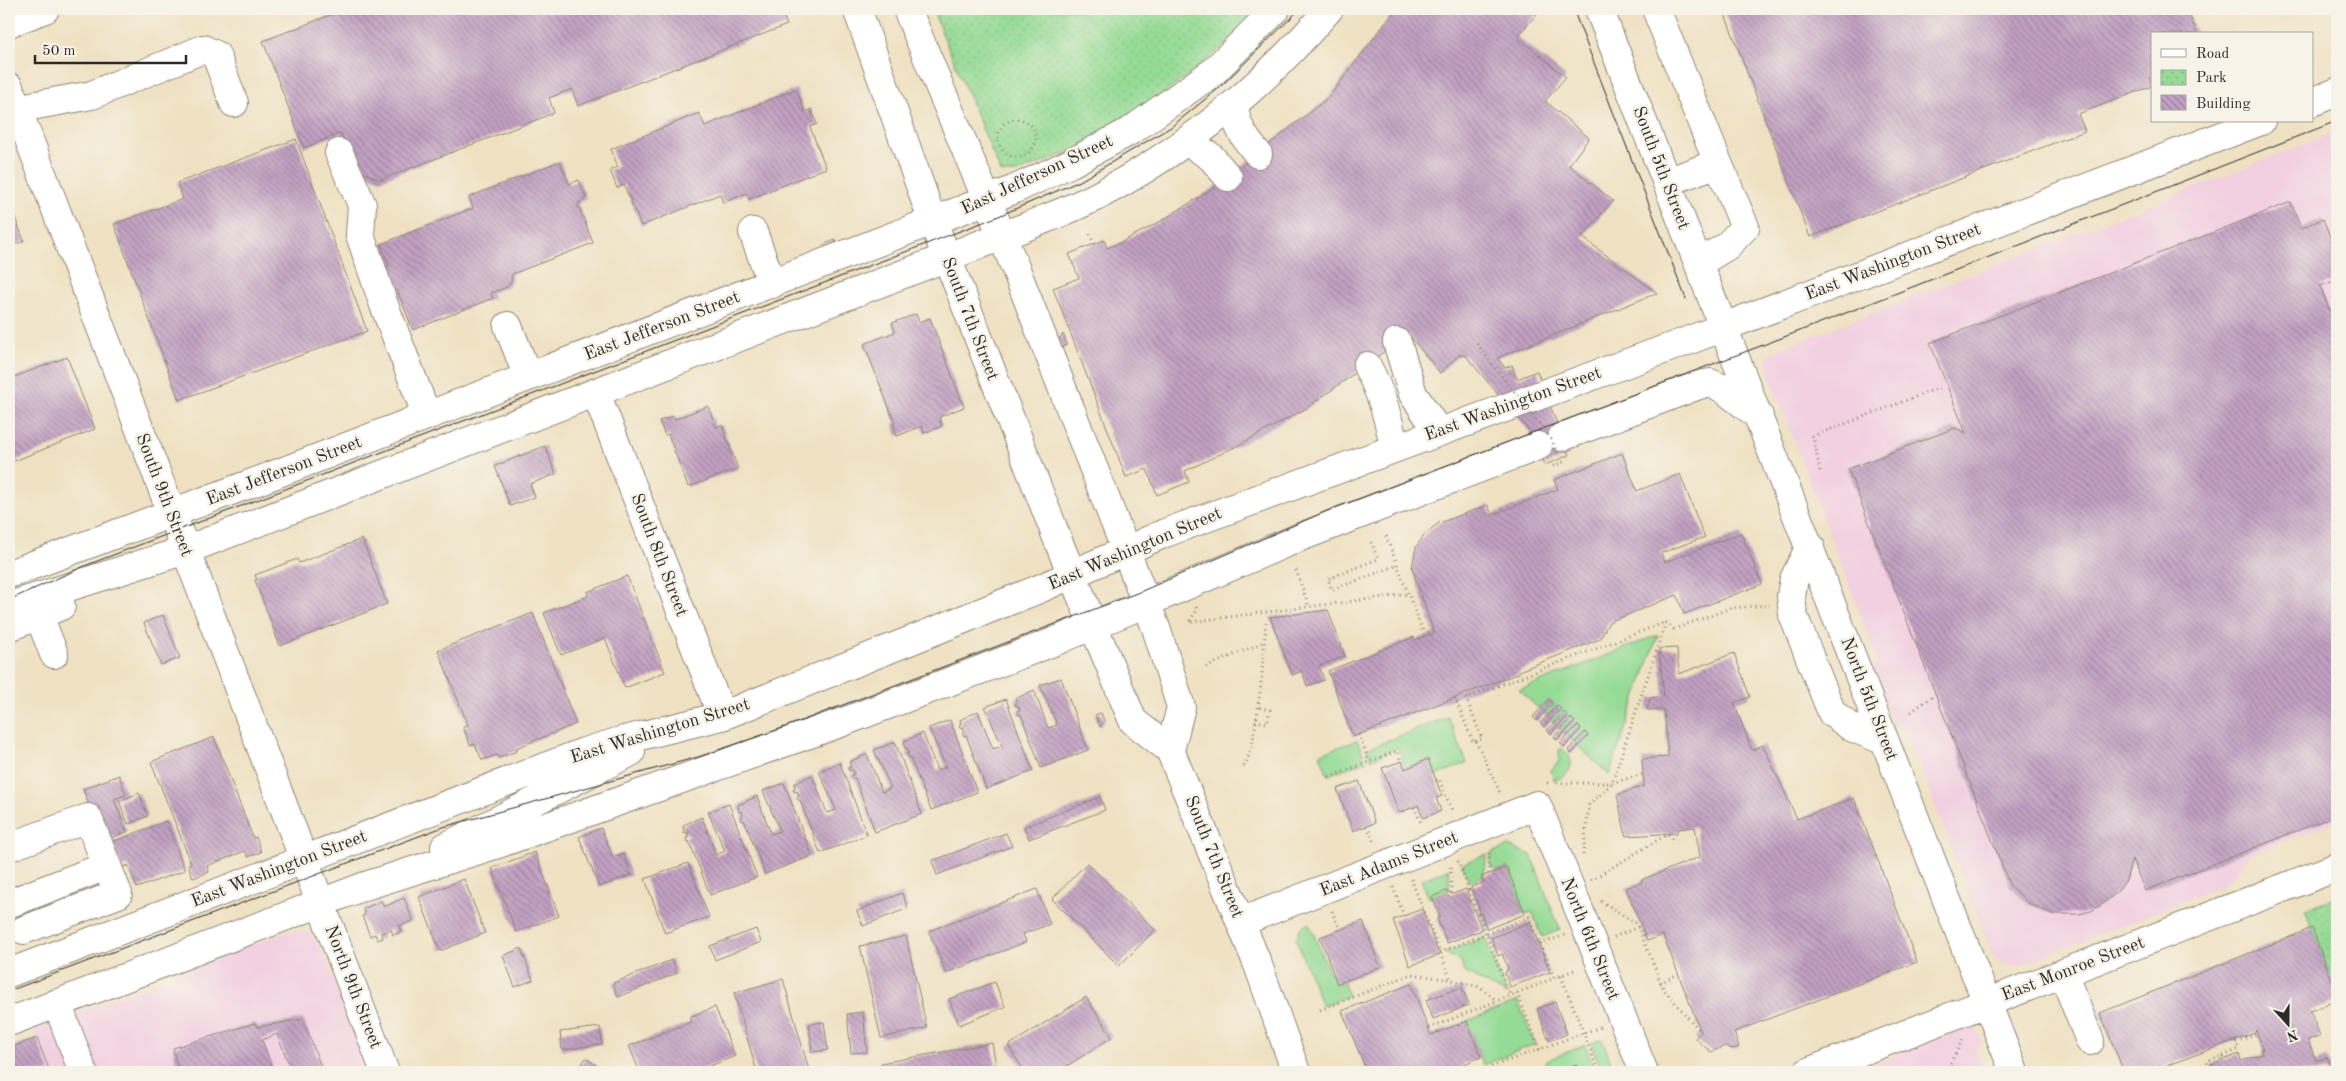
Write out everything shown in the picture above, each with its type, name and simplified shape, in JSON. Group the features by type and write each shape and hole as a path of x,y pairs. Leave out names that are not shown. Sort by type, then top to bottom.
{"main road":[{"path":"9,23 45,9"},
{"name":"South 7th Street","path":"857,9 946,257 1133,721 1170,750 1258,965 1296,1072"},
{"name":"East Jefferson Street","path":"9,574 172,514 933,222 1072,163 1132,130 1213,72 1276,9"},
{"path":"9,606 186,550 1002,236 1100,195 1187,141 1246,96 1329,9"},
{"path":"1656,9 1744,228 1727,246 1699,263"},
{"name":"South 5th Street","path":"1607,11 1667,182 1724,326"},
{"path":"910,17 1002,236 1146,602 1181,707 1170,750"},
{"path":"11,101 92,95 204,49 216,55 234,103"},
{"path":"2314,101 2337,92"},
{"name":"South 9th Street","path":"11,101 321,902"},
{"path":"1234,104 1234,117 1240,130 1258,154"},
{"name":"East Washington Street","path":"9,973 584,752 624,740 722,716 1073,574 1165,533 1724,326 2258,122"},
{"path":"1187,141 1211,157 1228,177"},
{"path":"339,153 362,205 360,235 381,297 427,416"},
{"path":"1667,182 1718,163"},
{"path":"753,232 772,284"},
{"path":"508,326 528,377"},
{"name":"North 5th Street","path":"1724,326 2014,1072"},
{"path":"1397,342 1413,394 1438,431"},
{"path":"1367,366 1381,395 1390,421 1394,448"},
{"path":"9,1022 365,886 477,851 777,745 1094,624 1298,538 1552,446 1699,385 1710,383 1722,388 1759,416"},
{"name":"South 8th Street","path":"596,393 722,716"},
{"path":"1810,546 1794,578 1791,596 1793,615 1832,714 1851,727 1885,741"},
{"path":"9,627 102,590 155,561"},
{"path":"39,616 54,654"},
{"path":"365,886 599,767 636,750 722,716"},
{"name":"East Adams Street","path":"1241,922 1341,883 1538,794"},
{"name":"North 6th Street","path":"1538,794 1644,1072"},
{"path":"9,847 88,818 118,894 24,930"},
{"path":"47,958 40,941 24,930 11,897 106,866"},
{"name":"East Monroe Street","path":"1808,1072 2337,867"},
{"name":"North 9th Street","path":"321,902 385,1072"},
{"path":"2063,973 2090,1041"},
{"path":"57,1003 83,1072"}],"path":[{"path":"1019,119 1029,124 1036,135 1035,144 1031,150 1022,156 1016,157 1004,153 998,142 1001,127 1013,120 1019,119"},
{"path":"1090,234 1094,244"},
{"path":"1477,344 1552,440 1552,446"},
{"path":"1820,471 1813,436 1941,387"},
{"path":"1386,536 1425,637"},
{"path":"1371,542 1378,559 1328,579 1332,590 1398,566"},
{"path":"1296,570 1309,607"},
{"path":"1198,610 1189,622 1409,594"},
{"path":"1666,622 1674,629 1731,608 1773,604"},
{"path":"1244,766 1250,758 1266,621"},
{"path":"1455,698 1473,742 1482,739 1466,698 1666,622"},
{"path":"1582,859 1590,805 1612,783 1666,622"},
{"path":"1206,666 1264,642"},
{"path":"1911,712 1936,694"},
{"path":"1255,721 1267,723 1270,710 1256,707"},
{"path":"1359,734 1369,762"},
{"path":"1476,741 1500,795 1508,792"},
{"path":"1329,777 1397,751 1401,761"},
{"path":"1538,794 1612,783 1643,774"},
{"path":"1436,780 1439,779 1453,813"},
{"path":"1414,807 1422,825"},
{"path":"1367,826 1376,846"},
{"path":"1590,880 1668,834 1672,839"},
{"path":"1488,848 1488,874"},
{"path":"1458,861 1471,889 1510,996"},
{"path":"1451,863 1451,893"},
{"path":"1588,873 1593,886"},
{"path":"1411,879 1451,980"},
{"path":"1392,886 1404,916"},
{"path":"1601,907 1598,899 1637,924 1660,983 1676,1005 1701,1032"},
{"path":"1332,910 1340,930"},
{"path":"1440,952 1529,918 1554,978"},
{"path":"1621,934 1639,927"},
{"path":"1610,929 1617,946"},
{"path":"1540,944 1565,935"},
{"path":"1429,1028 1579,969"},
{"path":"1320,1010 1412,974 1480,987 1497,1001"},
{"path":"1660,983 1678,974"},
{"path":"1561,976 1598,1072"},
{"path":"1517,993 1540,1050"},
{"path":"1481,1072 1600,1027"},
{"path":"2208,1072 2210,1071 2207,1062 2239,1049 2236,1042 2257,1034"},
{"path":"1946,1072 1962,1042"},
{"path":"2223,1056 2225,1060"}],"shaded area":[{"path":"2337,132 2337,821 2249,855 2224,885 2023,964 2011,966 2003,964 1992,953 1905,729 1901,724 1891,720 1873,671 1877,661 1876,656 1768,373 1767,360 1771,353 1779,349"},
{"path":"299,931 309,933 324,955 369,1072 50,1072 34,1029 287,932"},
{"path":"1964,1023 1977,1030 1981,1044 1976,1048 1985,1072 1855,1072 1949,1035 1948,1031"}],"green space":[{"path":"932,9 1265,9 1252,24 1129,122 1067,153 1016,173 1001,173"},
{"path":"1658,635 1609,775 1519,690"},
{"path":"1448,717 1467,763 1434,776 1428,760 1406,768 1398,748 1371,759 1367,749"},
{"path":"1357,740 1366,761 1328,775 1320,754"},
{"path":"1561,748 1570,757 1571,767 1565,775 1554,780 1551,770 1559,761 1559,750"},
{"path":"1509,846 1531,855 1560,930 1542,937 1532,912 1525,914 1508,867 1496,871 1490,865 1491,853"},
{"path":"1487,854 1484,875 1469,882 1462,864"},
{"path":"1449,869 1449,890 1429,898 1421,880"},
{"path":"2337,897 2337,994 2305,909"},
{"path":"1309,923 1331,976 1343,981 1348,996 1322,1006 1296,939 1300,928"},
{"path":"1485,937 1507,995 1464,972 1461,962 1445,953"},
{"path":"1518,1001 1535,1044 1483,1065 1467,1021"},
{"path":"1602,1039 1615,1072 1602,1072 1591,1043"},
{"path":"1585,1045 1596,1072 1579,1072 1576,1065 1559,1072 1542,1072 1547,1060"}],"building":[{"path":"346,9 780,9 787,25 578,106 572,89 549,98 554,113 380,180 354,168 341,133 304,148 263,41"},
{"path":"1396,9 1540,10 1517,37 1566,77 1545,101 1589,138 1569,165 1613,201 1582,237 1657,293 1497,358 1505,368 1512,365 1517,379 1537,371 1569,455 1545,465 1534,437 1465,355 1459,355 1440,373 1408,334 1307,408 1241,444 1185,471 1189,482 1157,495 1147,469 1126,477 1053,288 1079,278 1069,254 1104,240 1107,248 1122,242 1161,221 1212,189 1329,97"},
{"path":"1723,9 2187,9 2196,32 2151,32 2151,77 2149,78 2151,86 2078,114 2085,131 1810,237"},
{"path":"796,89 805,112 811,109 817,124 810,127 826,168 749,199 746,193 723,203 720,194 641,226 624,185 617,188 610,170 618,167 611,149 699,113 705,126"},
{"path":"296,139 367,331 179,400 114,224 183,199 177,183"},
{"path":"560,161 569,184 579,180 586,198 578,204 593,243 512,274 511,282 507,287 491,293 493,298 413,330 397,290 389,293 379,269 389,266 381,244 473,208 469,197"},
{"path":"9,201 24,241 9,247"},
{"path":"2291,202 2301,228 2323,219 2337,255 2337,280 2320,286 2330,311 2337,308 2337,815 2145,891 2132,859 2126,880 2119,890 2103,904 2091,911 2079,914 2052,914 2028,903 2010,886 1848,469 1955,428 1966,433 1930,343"},
{"path":"835,240 837,246 829,249 823,245"},
{"path":"916,314 919,322 930,318 964,407 939,417 942,426 924,433 922,426 897,436 893,424 895,423 864,344 895,332 892,323"},
{"path":"1063,334 1067,345 1062,347 1059,339"},
{"path":"67,357 95,429 9,463 9,379"},
{"path":"708,406 716,427 722,425 738,469 688,487 668,434 665,435 659,421 674,416 675,419"},
{"path":"545,446 556,474 530,484 535,497 510,506 495,466"},
{"path":"1622,453 1637,491 1680,474 1705,537 1661,553 1665,562 1741,533 1762,584 1684,614 1677,595 1609,622 1600,639 1519,671 1519,673 1353,737 1328,671 1414,637 1415,640 1434,633 1412,568 1416,547 1426,533 1439,523 1488,505 1492,515 1558,489 1554,480"},
{"path":"362,539 387,604 280,646 255,580 257,580 255,575 297,559 299,563"},
{"path":"627,576 665,672 625,688 605,638 561,655 544,613 588,596 587,592"},
{"path":"1328,610 1345,656 1319,666 1324,680 1307,686 1302,671 1292,675 1270,617"},
{"path":"533,613 576,724 516,748 517,751 499,758 497,755 482,760 475,744 470,745 463,727 468,725 438,650"},
{"path":"163,615 180,658 161,665 144,623"},
{"path":"1677,648 1679,674 1734,653 1750,697 1734,703 1752,750 1763,745 1797,819 1854,798 1917,962 1734,1032 1739,1047 1733,1049 1725,1046 1711,1052 1695,1038 1701,1032 1663,935 1647,941 1626,888 1642,882 1641,880 1700,857 1695,827 1677,829 1677,833 1626,836 1617,795 1644,786 1642,759 1668,757 1664,710 1647,710 1650,698 1664,696 1659,649"},
{"path":"1061,678 1088,750 1041,768 1021,714 1019,715 1017,711 1020,710 1018,705 1016,706 1015,704 1017,703 1015,699 1034,690 1048,728 1057,725 1040,685"},
{"path":"1006,699 1033,771 986,789 966,735 964,736 962,732 965,731 963,727 960,728 960,720 978,711 993,749 1002,746 985,707"},
{"path":"1549,699 1553,703 1537,721 1533,717"},
{"path":"1557,705 1561,709 1544,727 1540,723"},
{"path":"1564,712 1568,716 1551,734 1547,730"},
{"path":"1101,713 1104,721 1100,727 1095,715"},
{"path":"1571,718 1575,722 1557,740 1554,737"},
{"path":"950,720 977,792 931,810 910,757 906,754 909,753 907,748 905,749 904,741 923,733 937,770 946,767 929,728"},
{"path":"1578,725 1581,729 1564,747 1560,743"},
{"path":"1585,732 1588,736 1571,754 1568,750"},
{"path":"214,737 253,838 256,837 261,852 248,857 245,851 207,866 209,872 193,878 188,865 191,863 151,762"},
{"path":"895,742 922,814 875,832 855,778 853,779 851,775 854,774 852,769 849,771 848,768 851,767 849,762 867,754 882,792 891,788 874,750"},
{"path":"1428,759 1442,796 1436,798 1441,811 1423,818 1418,805 1399,813 1382,768 1402,761 1405,769"},
{"path":"840,763 867,835 820,853 800,800 796,797 799,796 797,791 794,792 794,784 812,775 827,813 836,810 819,771"},
{"path":"119,775 126,795 114,799 127,832 103,841 83,789"},
{"path":"1359,781 1375,823 1353,831 1337,789"},
{"path":"784,783 812,856 765,874 744,820 742,821 742,812 739,812 738,805 757,796 771,834 780,831 763,791"},
{"path":"139,793 148,816 128,824 119,801"},
{"path":"1100,797 1105,810 1029,839 1024,827"},
{"path":"729,804 757,877 710,895 689,841 687,842 686,838 689,837 687,832 684,833 683,825 702,817 716,855 725,851 708,812"},
{"path":"166,821 185,870 137,888 128,865 121,868 112,842"},
{"path":"601,828 613,857 623,853 631,875 599,887 579,837"},
{"path":"1006,833 1012,846 937,875 932,861"},
{"path":"535,852 559,916 516,932 492,868"},
{"path":"688,863 709,917 665,933 645,879"},
{"path":"1087,863 1155,930 1119,966 1052,899"},
{"path":"1507,867 1525,914 1487,929 1471,887 1483,883 1481,877"},
{"path":"464,879 485,933 440,951 419,897"},
{"path":"1037,889 1050,924 1023,934 1026,942 946,973 929,931"},
{"path":"1466,889 1482,930 1447,943 1437,918 1440,917 1432,897 1446,891 1453,894"},
{"path":"902,893 908,908 863,926 857,911"},
{"path":"404,898 413,921 399,926 401,932 393,935 391,929 381,933 383,938 378,940 375,934 370,936 362,916 365,915 363,909 381,901 384,907"},
{"path":"1422,909 1439,955 1410,966 1393,920"},
{"path":"1363,921 1380,967 1337,984 1320,937"},
{"path":"1530,922 1550,972 1510,987 1505,973 1508,968 1502,954 1498,956 1491,938"},
{"path":"2312,928 2337,994 2337,1000 2310,1011 2320,1036 2308,1040 2316,1061 2327,1057 2333,1072 2214,1072 2211,1065 2239,1054 2241,1061 2263,1054 2256,1030 2255,1033 2149,1072 2124,1072 2100,1013"},
{"path":"756,929 761,942 715,960 710,946"},
{"path":"906,936 927,1028 881,1038 860,946"},
{"path":"521,948 533,980 515,987 503,956"},
{"path":"672,960 677,973 618,997 613,983"},
{"path":"783,979 809,1070 802,1072 757,1072 734,993"},
{"path":"995,982 1005,1007 959,1025 949,999"},
{"path":"1411,984 1431,1035 1467,1021 1481,1057 1462,1065 1465,1072 1367,1072 1342,1011"},
{"path":"1462,987 1469,1005 1433,1019 1426,1000"},
{"path":"1086,997 1112,1037 1067,1066 1071,1072 1025,1072 1008,1046"},
{"path":"1555,1002 1567,1034 1549,1041 1537,1009"},
{"path":"715,1007 735,1056 695,1072 640,1072 629,1046 691,1022 689,1017"},
{"path":"863,1012 867,1052 851,1053 847,1014"},
{"path":"303,1019 323,1072 292,1072 277,1034 262,1040 274,1072 178,1072 173,1048 255,1023 258,1027"},
{"path":"824,1022 828,1050 812,1052 809,1024"},
{"path":"600,1027 602,1044 562,1050 560,1032"},
{"path":"37,1038 50,1072 9,1072 9,1048"},
{"path":"992,1043 997,1072 883,1072 881,1063"},
{"path":"586,1058 606,1072 576,1072"},
{"path":"1576,1065 1579,1072 1559,1072"},
{"path":"537,1068 538,1072 517,1072 517,1071"}],"tram line":[{"path":"9,600 87,565 994,218 1080,181 1171,127 1219,88 1300,9"},
{"path":"1573,9 1686,299"},
{"path":"9,991 443,827 698,757 780,729 1142,591 1329,510 1792,334 2337,121"}]}
